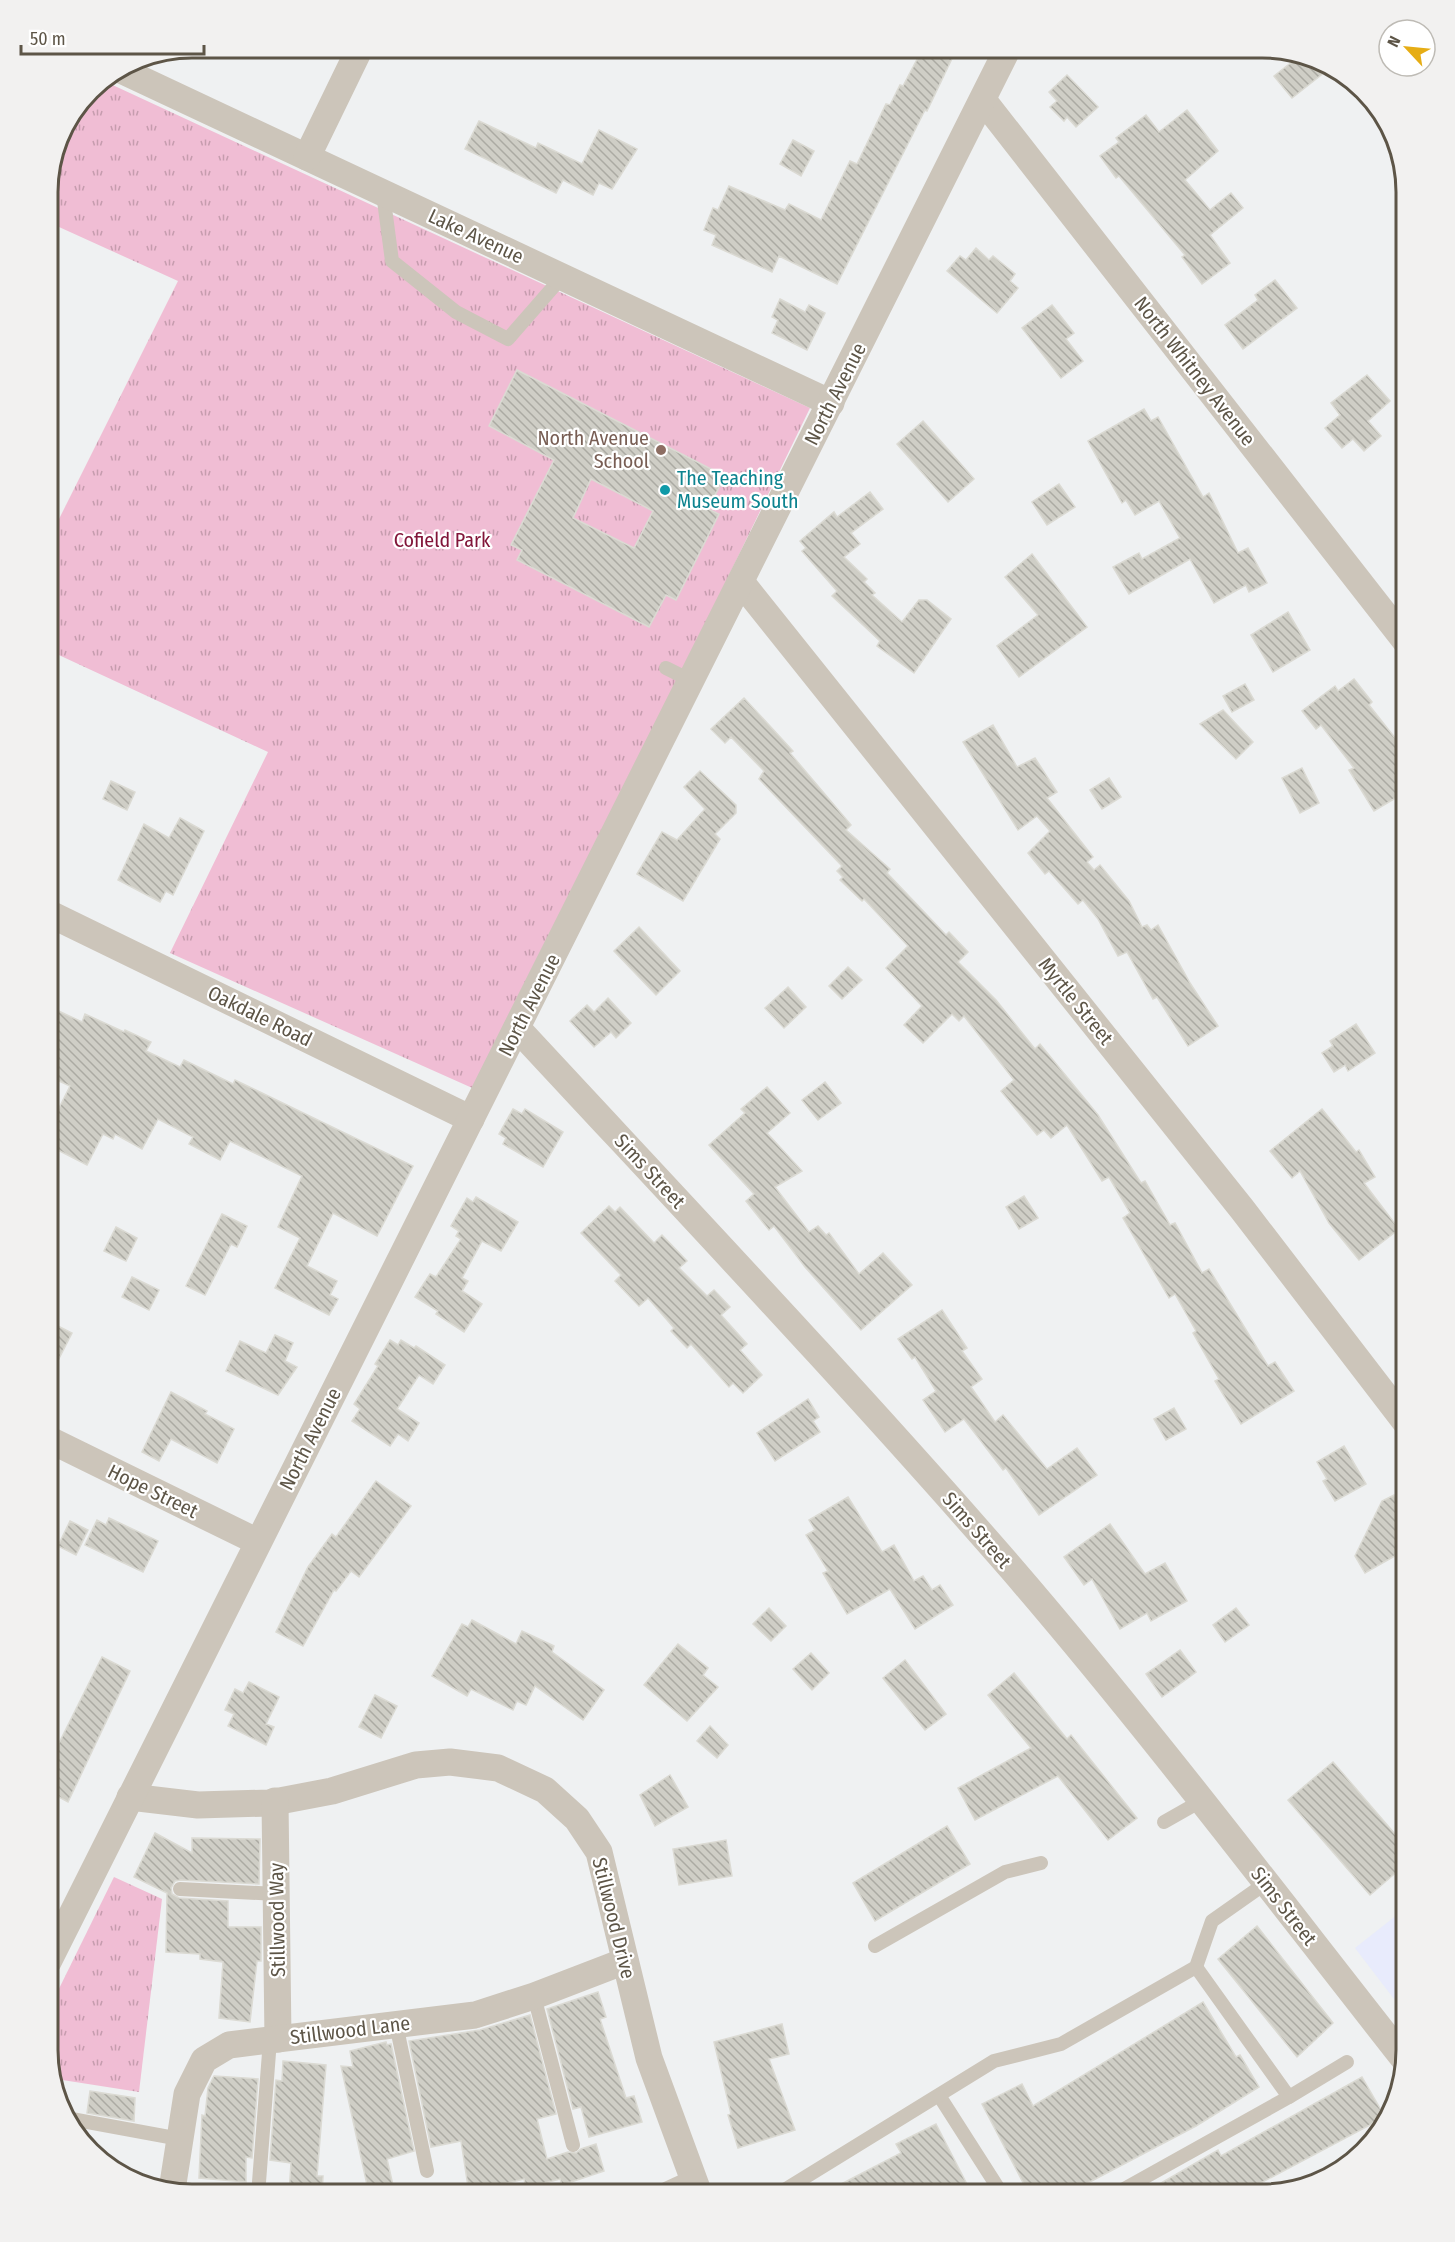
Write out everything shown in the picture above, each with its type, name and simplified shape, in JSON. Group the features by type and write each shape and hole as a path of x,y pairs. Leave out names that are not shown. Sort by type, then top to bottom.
{"street":[{"path":"307,157 355,58"},
{"name":"North Avenue","path":"58,1942 1003,59"},
{"name":"Lake Avenue","path":"130,74 831,403"},
{"name":"North Whitney Avenue","path":"982,100 1396,629"},
{"name":"Myrtle Street","path":"741,582 1242,1209 1396,1410"},
{"name":"Oakdale Road","path":"59,918 471,1119"},
{"name":"Sims Street","path":"517,1028 881,1421 1013,1571 1201,1801 1396,2049"},
{"name":"Hope Street","path":"58,1444 258,1542"},
{"name":"Stillwood Drive","path":"130,1797 198,1805 275,1801 332,1791 416,1765 450,1762 498,1768 545,1790 577,1819 599,1852 650,2058 685,2183"},
{"name":"Stillwood Way","path":"274,2040 275,1801"},
{"name":"Stillwood Lane","path":"173,2182 187,2094 204,2060 229,2045 475,2015 534,1996 625,1961"}],"lane":[{"path":"383,193 392,261 456,312 508,339 562,277"},
{"path":"666,669 692,681"},
{"path":"1164,1822 1201,1801"},
{"path":"875,1946 1005,1872 1041,1863"},
{"path":"796,2184 940,2097 994,2061 1061,2044 1196,1967 1212,1921 1266,1883"},
{"path":"180,1889 276,1894"},
{"path":"1196,1967 1289,2097"},
{"path":"534,1996 573,2145"},
{"path":"396,2024 427,2171"},
{"path":"259,2182 274,2040"},
{"path":"1133,2184 1347,2062"},
{"path":"940,2097 995,2184"},
{"path":"78,2120 180,2139"}],"shaded area":[{"path":"1396,1916 1396,2002 1355,1948"}],"green space":[{"name":"Cofield Park","path":"113,85 810,408 479,1091 170,953 268,752 59,655 59,519 178,281 59,227 60,175 72,133 86,111"},
{"path":"114,1877 162,1899 139,2092 62,2080 58,2050 58,1991"}],"building":[{"path":"917,59 952,59 837,284 779,256 772,272 712,245 716,235 704,230 713,208 718,210 729,186 785,210 789,204 821,220 850,161 857,164 886,104 890,105 900,85 903,86"},
{"path":"1292,62 1324,73 1292,98 1274,76"},
{"path":"1067,75 1098,107 1076,127 1067,117 1064,121 1050,107 1057,101 1049,92"},
{"path":"1187,110 1218,151 1185,180 1210,210 1231,193 1243,208 1210,235 1230,263 1202,284 1182,257 1185,255 1119,176 1116,178 1100,156 1119,142 1116,138 1146,115 1159,132"},
{"path":"479,121 536,148 538,143 582,164 599,130 637,149 612,189 599,183 593,195 563,180 556,193 465,149"},
{"path":"793,140 814,151 801,176 780,164"},
{"path":"976,248 989,260 993,256 1015,274 1010,281 1018,288 997,313 947,271 960,256 966,260"},
{"path":"1275,280 1297,308 1243,349 1225,325 1258,300 1255,295"},
{"path":"780,299 805,312 809,305 825,313 807,350 772,333 778,320 772,317"},
{"path":"1052,305 1074,333 1066,339 1083,361 1061,378 1022,328"},
{"name":"The Teaching Museum South","path":"517,370 725,476 708,509 719,514 676,600 666,595 649,627 517,560 522,550 511,545 554,460 489,426","holes":["591,479 653,511 634,548 573,518"]},
{"path":"1367,375 1390,401 1368,421 1381,436 1364,451 1353,439 1342,448 1325,428 1340,415 1331,403"},
{"path":"1144,409 1151,421 1158,417 1203,497 1209,493 1238,553 1248,548 1267,583 1249,592 1246,585 1214,603 1190,559 1129,594 1113,567 1139,553 1142,559 1180,538 1159,501 1135,515 1126,500 1122,503 1088,441"},
{"path":"923,421 974,479 948,502 897,444"},
{"path":"1059,484 1075,507 1047,525 1032,502"},
{"path":"870,492 883,509 851,533 860,544 844,557 867,579 864,582 875,593 872,595 902,622 919,600 927,600 951,619 914,673 877,646 880,641 832,596 837,591 802,551 806,548 800,541 834,512 837,517"},
{"path":"1032,554 1087,627 1019,677 997,646 1038,615 1005,577"},
{"path":"1288,612 1310,650 1273,672 1251,635"},
{"path":"1354,679 1372,702 1369,705 1396,739 1396,798 1374,811 1349,770 1354,768 1321,725 1316,729 1302,711 1335,686 1338,691"},
{"path":"1245,684 1254,700 1232,712 1223,696"},
{"path":"744,698 793,751 790,753 851,825 846,830 890,869 887,873 946,935 949,932 968,952 958,962 996,1000 1035,1049 1040,1044 1098,1115 1141,1183 1145,1181 1170,1225 1175,1223 1202,1273 1209,1269 1268,1366 1275,1362 1294,1391 1241,1424 1215,1381 1219,1379 1193,1333 1196,1331 1175,1294 1169,1298 1123,1218 1130,1213 1109,1177 1102,1181 1067,1125 1051,1138 1044,1130 1037,1135 1001,1091 1014,1080 964,1016 959,1021 952,1014 923,1043 904,1025 922,1006 886,968 908,946 864,899 862,901 840,880 843,877 837,871 842,866 759,779 764,771 731,737 725,743 711,729"},
{"path":"1223,710 1253,742 1236,759 1200,724"},
{"path":"993,725 1017,767 1035,758 1057,792 1047,798 1093,857 1087,862 1094,870 1100,865 1129,901 1142,927 1147,925 1151,930 1158,925 1190,983 1218,1026 1188,1046 1157,997 1153,999 1127,952 1118,956 1098,919 1083,900 1078,904 1049,871 1045,874 1028,853 1050,831 1037,816 1018,830 963,742"},
{"path":"1302,768 1319,803 1300,813 1282,778"},
{"path":"700,771 736,805 736,813 715,834 720,839 683,901 637,874 662,832 677,840 705,809 684,787"},
{"path":"1109,778 1121,797 1102,809 1090,790"},
{"path":"111,781 135,792 127,810 103,799"},
{"path":"180,818 204,831 173,895 166,891 160,902 118,880 144,824 169,838"},
{"path":"639,927 680,971 656,995 614,951"},
{"path":"848,967 862,980 842,999 829,986"},
{"path":"788,987 806,1007 784,1028 765,1008"},
{"path":"608,998 631,1023 616,1038 611,1032 594,1047 570,1021 587,1005 594,1012"},
{"path":"59,1011 82,1022 85,1014 124,1032 125,1030 151,1042 146,1051 180,1067 184,1060 233,1084 235,1080 413,1166 377,1236 333,1213 307,1266 337,1281 330,1295 338,1299 329,1315 275,1288 300,1238 278,1227 302,1176 230,1141 220,1160 189,1144 193,1137 158,1119 142,1149 115,1134 113,1139 103,1134 87,1165 58,1150 59,1109 70,1086 59,1081"},
{"path":"1356,1024 1375,1053 1348,1071 1345,1065 1334,1072 1322,1053 1333,1046 1330,1041"},
{"path":"825,1082 841,1103 818,1120 802,1100"},
{"path":"767,1087 790,1113 767,1133 802,1171 775,1187 809,1232 818,1226 826,1235 829,1233 859,1274 883,1253 912,1285 861,1330 805,1267 774,1226 769,1230 746,1201 754,1194 709,1145 745,1113 741,1109"},
{"path":"513,1109 522,1114 525,1109 563,1132 543,1167 503,1144 506,1138 499,1134"},
{"path":"1322,1109 1356,1152 1359,1150 1375,1177 1364,1183 1396,1225 1396,1231 1359,1260 1329,1223 1300,1171 1292,1178 1270,1151"},
{"path":"1024,1196 1038,1218 1019,1229 1006,1207"},
{"path":"476,1197 518,1222 501,1251 482,1241 462,1278 468,1281 462,1291 482,1304 464,1332 436,1314 438,1311 415,1297 430,1274 436,1277 461,1239 456,1236 459,1231 451,1226 467,1198 473,1202"},
{"path":"609,1206 615,1212 620,1207 654,1243 662,1235 687,1261 679,1268 707,1296 714,1290 730,1307 721,1315 747,1344 740,1350 762,1375 743,1393 733,1383 729,1387 691,1344 687,1348 671,1331 674,1328 648,1298 639,1306 615,1281 621,1275 581,1233"},
{"path":"222,1214 247,1226 237,1247 231,1244 205,1295 186,1286"},
{"path":"116,1227 137,1238 126,1261 104,1251"},
{"path":"132,1277 159,1290 149,1310 122,1297"},
{"path":"942,1310 967,1348 962,1351 982,1379 971,1387 995,1422 1003,1415 1047,1469 1077,1448 1097,1475 1039,1515 1006,1468 1003,1470 964,1419 945,1432 923,1400 936,1391 915,1357 912,1359 898,1339"},
{"path":"58,1326 72,1333 58,1360"},
{"path":"275,1335 293,1343 285,1361 297,1367 278,1395 226,1371 240,1341 266,1353"},
{"path":"390,1340 398,1345 401,1340 414,1348 416,1346 445,1365 433,1384 419,1375 397,1409 419,1423 408,1441 398,1434 390,1446 352,1421 360,1409 354,1404 378,1366 375,1364"},
{"path":"171,1392 207,1411 205,1414 234,1429 217,1463 171,1439 159,1461 142,1452"},
{"path":"808,1399 819,1417 813,1421 820,1432 775,1461 757,1433"},
{"path":"1174,1408 1186,1429 1166,1440 1154,1419"},
{"path":"1344,1446 1366,1484 1335,1501 1323,1481 1327,1479 1317,1462"},
{"path":"376,1481 411,1506 359,1577 351,1571 336,1591 334,1590 303,1646 276,1632 308,1567 332,1534 336,1537"},
{"path":"1394,1495 1396,1499 1396,1555 1365,1573 1355,1556 1382,1501"},
{"path":"848,1497 882,1552 894,1545 914,1581 923,1576 932,1590 940,1585 953,1605 915,1629 890,1589 847,1614 823,1573 828,1571 806,1535 815,1530 809,1520"},
{"path":"109,1518 158,1541 143,1572 85,1545 97,1520 106,1525"},
{"path":"70,1521 88,1530 76,1555 58,1545"},
{"path":"1110,1524 1145,1574 1165,1563 1187,1601 1151,1621 1147,1613 1120,1629 1092,1579 1084,1585 1064,1557"},
{"path":"769,1608 786,1626 771,1641 753,1624"},
{"path":"1236,1608 1249,1625 1225,1642 1213,1625"},
{"path":"472,1620 516,1644 522,1631 554,1646 552,1652 604,1690 583,1720 535,1686 526,1705 517,1701 513,1710 471,1689 467,1696 432,1676 462,1624 468,1627"},
{"path":"678,1644 708,1668 703,1675 718,1687 687,1721 644,1685"},
{"path":"1180,1650 1196,1672 1162,1697 1146,1674"},
{"path":"811,1653 829,1673 812,1690 793,1669"},
{"path":"102,1657 130,1671 68,1802 58,1797 58,1745"},
{"path":"905,1660 946,1714 925,1730 883,1678"},
{"path":"1014,1673 1067,1739 1071,1735 1137,1818 1108,1840 1058,1776 975,1820 958,1788 1031,1748 988,1695"},
{"path":"249,1682 279,1697 266,1724 274,1727 266,1745 228,1726 234,1714 225,1710 235,1689 243,1693"},
{"path":"375,1695 397,1706 381,1738 359,1727"},
{"path":"710,1726 728,1745 717,1758 697,1741"},
{"path":"1333,1762 1396,1835 1396,1873 1370,1895 1288,1800"},
{"path":"670,1775 688,1807 655,1826 640,1795"},
{"path":"947,1826 970,1864 875,1921 853,1883"},
{"path":"155,1833 192,1853 192,1838 260,1839 259,1884 180,1880 175,1881 171,1888 172,1894 179,1898 228,1901 228,1927 261,1927 261,1961 257,1961 250,2022 219,2018 223,1962 200,1959 200,1954 166,1952 167,1893 134,1877"},
{"path":"726,1840 732,1876 679,1885 673,1849"},
{"path":"1257,1926 1333,2023 1297,2057 1218,1959"},
{"path":"598,1992 606,2017 600,2019 626,2098 634,2096 642,2122 589,2137 581,2107 573,2109 547,2009"},
{"path":"1203,2002 1236,2057 1240,2055 1259,2087 1196,2126 1086,2184 1024,2184 982,2104 1022,2084 1033,2106"},
{"path":"530,2015 556,2114 537,2119 547,2159 568,2152 576,2153 596,2144 604,2171 567,2183 561,2183 560,2179 544,2183 525,2183 524,2179 507,2183 468,2183 461,2141 431,2147 409,2041 480,2030"},
{"path":"782,2024 789,2054 769,2059 795,2130 738,2148 728,2115 731,2114 714,2042"},
{"path":"386,2042 387,2045 391,2044 414,2151 387,2159 393,2183 367,2183 341,2066 353,2067 350,2051"},
{"path":"283,2061 326,2065 317,2176 323,2176 323,2183 290,2183 291,2163 270,2160 276,2080 282,2081"},
{"path":"214,2076 258,2079 252,2158 246,2157 246,2182 199,2178 202,2115 205,2116 208,2088"},
{"path":"1362,2077 1382,2111 1375,2122 1259,2184 1159,2184 1218,2150 1221,2156"},
{"path":"90,2091 135,2098 134,2121 87,2113"},
{"path":"936,2124 967,2184 842,2184 901,2153 896,2144"}],"place":[{"name":"North Avenue School","path":"661,450"},
{"name":"The Teaching Museum South","path":"665,490"}]}
